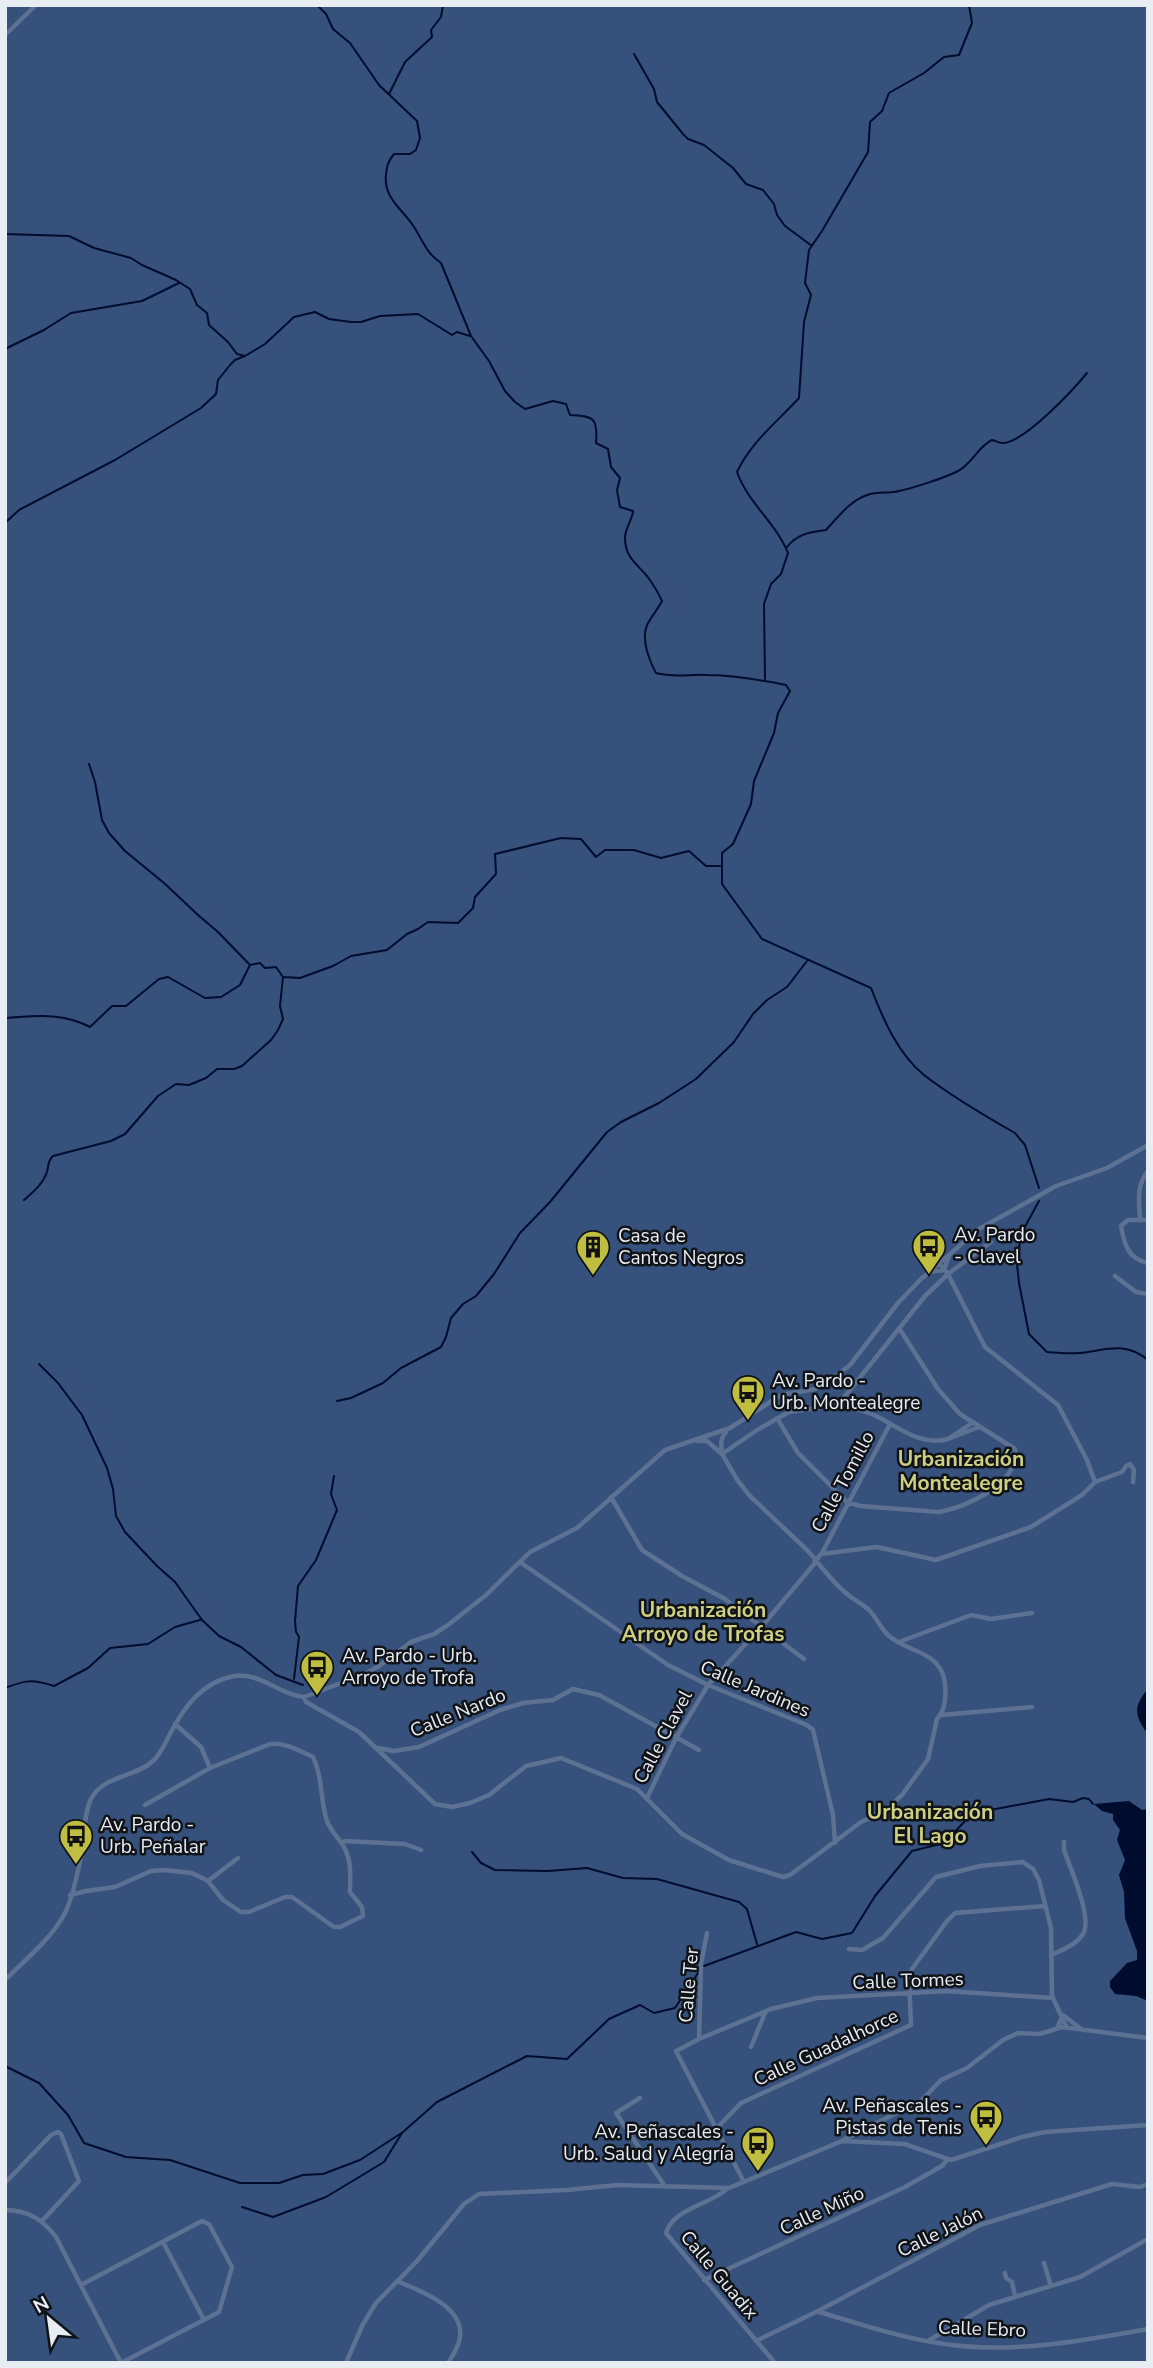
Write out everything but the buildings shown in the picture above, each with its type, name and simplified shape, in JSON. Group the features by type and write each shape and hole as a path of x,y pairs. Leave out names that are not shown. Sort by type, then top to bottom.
{"street":[{"path":"5,35 36,5"},
{"path":"672,1447 716,1442 730,1428 781,1395 815,1389 838,1376 898,1303 938,1262 979,1229 1056,1186 1107,1168 1148,1145"},
{"path":"1140,1219 1140,1183 1148,1171"},
{"path":"1148,1220 1122,1223 1128,1250 1135,1259 1148,1263"},
{"path":"838,1405 946,1272 991,1242"},
{"path":"946,1272 945,1262 954,1249"},
{"path":"938,1262 946,1272 985,1347 1058,1405 1087,1460 1095,1482"},
{"path":"928,1273 936,1269 946,1272"},
{"path":"1115,1276 1136,1292 1148,1294"},
{"path":"777,1418 798,1453 847,1502 860,1506 939,1512 950,1510 992,1489 1007,1477 1016,1451 960,1414 938,1389 900,1328"},
{"path":"722,1454 789,1412 838,1405 873,1415 925,1441 937,1442 979,1427"},
{"path":"948,1439 972,1423"},
{"name":"Calle Tomillo","path":"821,1554 890,1424"},
{"path":"716,1442 730,1428"},
{"path":"5,1980 61,1920 81,1856 90,1801 94,1793 110,1781 151,1763 159,1755 175,1724 195,1696 218,1681 236,1676 250,1676 304,1697 372,1670 411,1642 434,1634 448,1625 486,1595 540,1545 577,1528 657,1455 672,1447 702,1440 716,1442"},
{"path":"716,1442 737,1481 842,1589 867,1608 886,1633 934,1661 944,1679 942,1714"},
{"path":"821,1554 877,1547 936,1560 1031,1527 1082,1495 1095,1482 1122,1472 1130,1464 1134,1470 1133,1482"},
{"path":"611,1497 642,1550 724,1600 804,1659"},
{"name":"Calle Clavel","path":"647,1798 676,1738 708,1685 762,1626 821,1554"},
{"name":"Calle Jardines","path":"520,1562 668,1665 708,1685 807,1725 813,1730 833,1815 835,1843"},
{"path":"898,1642 971,1615 991,1619 1032,1614"},
{"name":"Calle Nardo","path":"377,1748 394,1751 419,1746 500,1710 523,1703 553,1700 573,1689 598,1695 699,1750"},
{"path":"304,1697 306,1702 359,1732 435,1804 452,1807 470,1803 489,1795 526,1766 561,1758 637,1789 682,1834 729,1860 783,1877 790,1875 862,1822 885,1811 902,1795 928,1759 937,1718 942,1714 1032,1707"},
{"path":"175,1724 201,1748 210,1768"},
{"path":"70,1895 115,1887 151,1871 164,1870 192,1873 208,1881 223,1900 241,1912 249,1912 285,1897 292,1897 328,1924 340,1927 360,1919 363,1914 362,1907 350,1892 351,1871 346,1851 330,1830 326,1819 319,1769 313,1757 277,1744 210,1768 145,1805"},
{"path":"1051,1955 1082,1936 1086,1920 1064,1850 1064,1842"},
{"path":"341,1843 405,1844 421,1850"},
{"path":"208,1881 239,1858"},
{"path":"849,1949 862,1950 877,1943 930,1882 945,1873 1014,1861 1023,1862 1036,1874 1051,1928 1053,1998 1067,2028"},
{"path":"73,1885 86,1891"},
{"name":"Calle Guadalhorce","path":"716,2129 741,2103 908,2027 912,2021 909,1978 912,1969 955,1913 1045,1906"},
{"name":"Calle Ter","path":"699,2039 701,1969 708,1933"},
{"name":"Calle Tormes","path":"716,2129 676,2051 766,2012 817,1998 910,1992 947,1991 1053,1998"},
{"path":"751,2047 766,2012"},
{"path":"1056,2029 1063,2015"},
{"path":"1063,2015 1082,2029"},
{"path":"346,2363 369,2312 417,2261 464,2204 479,2194 617,2185 729,2188 842,2141 922,2100 941,2080 967,2068 1008,2037 1018,2033 1040,2034 1067,2028 1148,2038"},
{"path":"640,2098 616,2113 664,2186"},
{"name":"Calle Miño","path":"704,2280 905,2187 942,2166 947,2160 1045,2132 1148,2125"},
{"path":"716,2129 744,2182"},
{"path":"5,2183 51,2135 58,2132 61,2134 79,2181 42,2221"},
{"path":"842,2141 905,2144 947,2160"},
{"name":"Calle Jalón","path":"756,2341 980,2225 1112,2184 1140,2187 1148,2184"},
{"path":"1140,2187 1148,2189"},
{"name":"Calle Guadix","path":"729,2188 676,2218 667,2228 668,2238 775,2363"},
{"path":"5,2210 23,2211 42,2221 57,2237 81,2285 122,2363 219,2312 232,2267 209,2224 202,2221 81,2285"},
{"path":"163,2242 204,2320"},
{"path":"928,2341 989,2305 1080,2277 1147,2242"},
{"path":"1044,2263 1051,2286"},
{"path":"1005,2273 1012,2282 1016,2296"},
{"path":"397,2281 430,2298 456,2316 460,2341 448,2363"},
{"name":"Calle Ebro","path":"818,2311 928,2341 967,2347 1055,2345 1148,2329"}],"shaded area":[{"path":"5,5 1148,5 1148,2363 5,2363"},
{"path":"1148,1689 1148,1734 1137,1711"},
{"path":"1129,1801 1142,1810 1148,1809 1148,2001 1136,1996 1115,1994 1110,1987 1110,1981 1127,1963 1137,1960 1137,1951 1125,1918 1124,1892 1119,1875 1125,1860 1117,1840 1120,1830 1113,1820 1113,1814 1102,1811 1094,1804"}],"waterway":[{"path":"317,5 326,14 333,29 350,43 379,85 417,121 420,138 416,150 410,154 394,154 386,174 388,190 429,251 441,263 471,336 489,361 505,391 525,409 553,401 566,404 570,415 584,416 595,423 596,443 608,449 611,467 620,478 617,490 620,507 633,511 625,534 625,545 662,601 645,631 647,649 656,673 747,678 786,685 790,691 778,713 774,733 754,781 751,804 733,844 722,853 722,884 762,939 871,988 886,1024 906,1057 945,1091 1015,1133 1025,1145 1039,1188"},
{"path":"389,94 405,62 432,37 431,30 441,17 443,5"},
{"path":"765,679 764,604 771,584 781,574 788,553 777,532 748,494 737,472 757,442 799,398 804,322 811,295 805,283 809,250 868,152 870,122 882,111 889,93 924,73 944,57 959,55 972,23 969,5"},
{"path":"634,54 654,89 657,102 683,134 688,139 704,145 733,168 746,184 763,190 785,226 812,246"},
{"path":"5,234 69,236 94,248 131,258 176,280 190,289 197,305 207,313 209,325 237,354 245,356 265,344 294,317 315,312 329,319 351,322 380,316 418,314 452,335 457,332 470,336"},
{"path":"5,349 71,313 142,301 179,283"},
{"path":"5,523 19,510 115,460 201,408 216,394 218,380 230,365 245,356"},
{"path":"787,547 800,536 826,530 861,498 871,494 905,490 944,477 962,469 992,440 1003,443 1023,434 1048,414 1087,373"},
{"path":"89,764 102,820 109,833 125,851 218,932 249,964"},
{"path":"5,1018 59,1017 90,1027 112,1006 126,1006 159,979 168,977 205,998 221,997 240,985 250,965 260,963 265,968 276,967 283,977 300,978 351,956 387,950 428,922 458,923 473,908 475,897 496,874 495,854 561,838 581,839 596,857 605,850 634,850 661,858 689,851 706,866 720,866"},
{"path":"337,1401 351,1398 383,1383 401,1368 441,1347 451,1318 463,1304 476,1296 494,1274 520,1233 550,1202 607,1132 696,1079 734,1042 753,1014 767,1000 787,987 807,961"},
{"path":"24,1200 43,1180 53,1156 111,1141 125,1134 158,1096 176,1084 189,1085 206,1078 217,1069 242,1066 271,1040 278,1030 283,1019 280,1006 283,977"},
{"path":"1039,1201 1021,1234 1017,1264 1029,1334 1047,1352 1076,1353 1123,1349 1131,1350 1148,1360"},
{"path":"39,1364 58,1383 82,1415 107,1468 116,1516 125,1532 175,1582 202,1620 219,1636 241,1647 276,1675 303,1685"},
{"path":"294,1679 299,1637 295,1621 298,1586 316,1560 337,1510 331,1494 334,1476"},
{"path":"5,1688 29,1681 54,1686 88,1668 110,1648 148,1644 175,1627 200,1620"},
{"path":"704,1966 796,1932 822,1939 852,1933 875,1896 912,1851 944,1843 966,1820 985,1811 1049,1799 1073,1802 1083,1798 1089,1799 1093,1804"},
{"path":"472,1852 481,1863 495,1870 548,1871 587,1868 623,1878 657,1879 739,1902 747,1909 757,1944"},
{"path":"5,2066 39,2083 68,2115 84,2143 126,2157 170,2160 240,2183 279,2183 303,2175 323,2174 360,2160 403,2132 437,2102 527,2056 567,2059 609,2019 640,2005 654,2013 675,2008 700,1970"},
{"path":"242,2207 273,2217 326,2197 384,2162 402,2133"}],"place":[{"name":"Av. Pardo - Clavel","path":"929,1276"},
{"name":"Casa de Cantos Negros","path":"593,1277"},
{"name":"Av. Pardo - Urb. Montealegre","path":"748,1422"},
{"name":"Av. Pardo - Urb. Arroyo de Trofa","path":"317,1697"},
{"name":"Av. Pardo - Urb. Peñalar","path":"76,1866"},
{"name":"Av. Peñascales - Pistas de Tenis","path":"986,2147"},
{"name":"Av. Peñascales - Urb. Salud y Alegría","path":"758,2173"}],"district":[{"name":"Urbanización Montealegre","path":"961,1471"},
{"name":"Urbanización Arroyo de Trofas","path":"703,1622"},
{"name":"Urbanización El Lago","path":"930,1824"}]}
